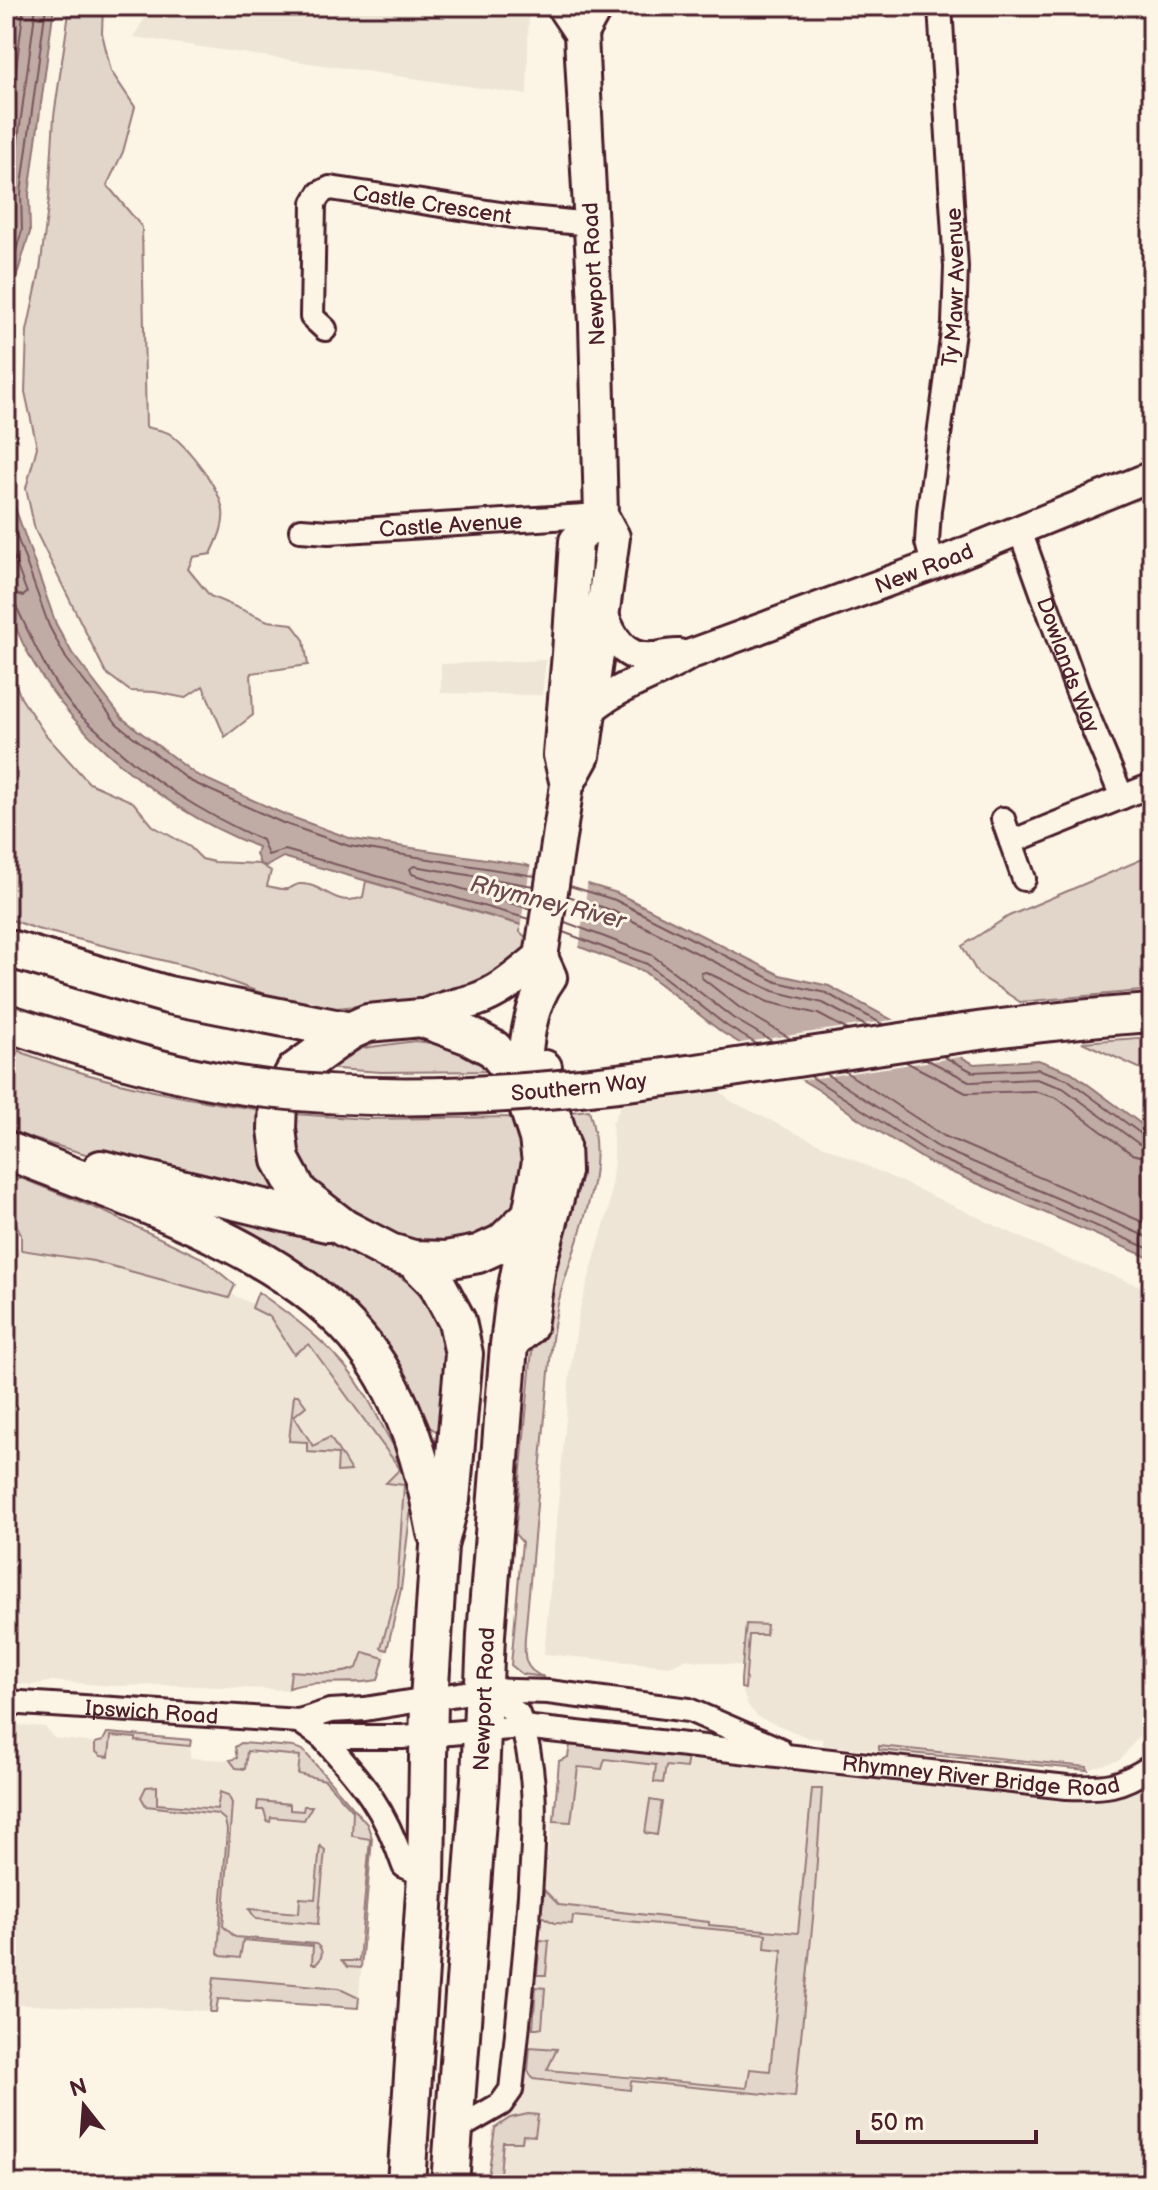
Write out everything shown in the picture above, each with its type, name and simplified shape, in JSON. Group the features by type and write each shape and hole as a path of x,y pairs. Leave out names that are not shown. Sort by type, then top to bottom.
{"main road":[{"name":"Newport Road","path":"563,6 589,20 591,224 601,515 613,537 583,756 567,785"},
{"name":"Newport Road","path":"523,1091 531,1024 545,967 567,785 560,755 576,541 601,515"},
{"path":"6,948 168,995 350,1031"},
{"path":"421,1018 470,1036 494,1049 523,1091 538,1138 541,1162 530,1216 502,1243 478,1254 446,1260 413,1259 390,1252 344,1228 309,1203 291,1182 281,1160 277,1129 278,1101 295,1071 350,1031 368,1023 421,1018 441,1007 477,1000 545,967 556,994 545,1062 545,1086 560,1131 564,1172 539,1266 530,1327 509,1345"},
{"name":"Southern Way","path":"7,1023 136,1063 215,1081 300,1092 390,1097 568,1089 976,1030 1152,1013"},
{"path":"6,1147 344,1228"},
{"path":"6,1147 235,1246 279,1271 343,1323 365,1346 386,1378 425,1471 439,1546"},
{"name":"Newport Road","path":"450,2184 509,1345 530,1216"},
{"path":"406,2184 426,1876 428,1717 439,1546 451,1500 464,1354 457,1321 436,1282 413,1259"}],"street":[{"name":"Ty Mawr Avenue","path":"933,565 927,542 929,510 955,299 953,205 940,6"},
{"name":"Castle Crescent","path":"325,329 312,317 314,203 320,193 330,188 519,217 591,224"},
{"name":"New Road","path":"590,710 615,690 676,664 691,654 933,565 1152,476"},
{"name":"Castle Avenue","path":"301,530 329,532 601,515"},
{"name":"Dowlands Way","path":"1020,531 1077,690 1122,797"},
{"name":"New Road","path":"604,616 613,637 633,656 691,654"},
{"path":"1011,842 1152,785"},
{"path":"1003,819 1024,879"},
{"path":"454,2131 501,2104 511,2090 536,1808 523,1727 518,1714 483,1690"},
{"name":"Rhymney River Bridge Road","path":"428,1717 483,1690 548,1692 689,1710 806,1760"},
{"name":"Ipswich Road","path":"6,1702 299,1721 330,1711 428,1717"},
{"path":"322,1737 391,1738 428,1717"},
{"name":"Rhymney River Bridge Road","path":"428,1717 482,1730 523,1727 1067,1787 1105,1788 1131,1780 1152,1766"},
{"path":"299,1721 322,1737 378,1804 404,1866 426,1876"}],"shaded area":[{"path":"70,6 103,6 102,33 111,71 135,107 123,152 107,185 142,227 146,427 168,433 178,440 210,480 223,511 222,528 211,554 193,557 188,569 210,596 268,621 292,624 304,640 308,665 251,673 253,715 225,737 203,686 185,698 130,691 106,673 35,530 26,488 37,447 25,392 27,331 40,270 49,199 54,116"},
{"path":"152,6 529,6 527,95 133,37"},
{"path":"6,659 21,698 45,734 89,783 133,802 153,826 190,847 202,859 260,864 271,871 267,886 287,889 307,884 336,898 353,900 363,897 366,881 521,925 520,932 529,940 521,958 458,995 337,1008 310,1007 283,1001 193,968 37,929 6,918"},
{"path":"546,660 542,695 441,693 441,664"},
{"path":"1152,855 1152,990 1020,1002 978,974 962,946 1009,916"},
{"path":"1152,1037 1152,1074 1082,1042"},
{"path":"415,1041 458,1049 494,1071 381,1072 321,1068 363,1048"},
{"path":"6,1046 68,1069 132,1086 262,1110 268,1172 283,1197 158,1175 6,1131"},
{"path":"709,1082 731,1101 796,1133 1070,1260 1152,1290 1152,1720 1120,1760 1088,1770 823,1745 823,1739 809,1738 758,1717 749,1707 741,1688 741,1666 685,1659 670,1666 544,1654 570,1374 579,1312 609,1208 614,1158 612,1124 626,1095"},
{"path":"589,1110 596,1158 588,1204 560,1296 554,1328 525,1637 528,1666 544,1677 522,1674 511,1665 522,1542 515,1534 531,1360 562,1113"},
{"path":"295,1114 366,1119 517,1117 526,1145 519,1201 501,1224 455,1245 407,1241 333,1198 310,1179 295,1145"},
{"path":"6,1172 103,1211 202,1258 235,1285 229,1298 93,1261 21,1250 21,1235 14,1219 6,1217"},
{"path":"213,1204 314,1230 392,1271 425,1295 447,1335 444,1426 436,1431 425,1424 410,1389 206,1218"},
{"path":"6,1248 93,1261 225,1291 259,1307 308,1342 405,1473 411,1508 406,1554 401,1589 379,1680 361,1684 300,1685 289,1690 175,1685 112,1686 52,1681 33,1685 19,1684 9,1679 6,1675"},
{"path":"258,1292 303,1326 343,1364 365,1394 398,1453 395,1457 405,1473 411,1508 401,1589 387,1650 381,1648 397,1589 404,1485 386,1483 400,1469 309,1344 294,1354 270,1317 252,1308"},
{"path":"294,1395 298,1395 306,1406 294,1416 313,1446 330,1437 351,1471 337,1472 338,1454 307,1452 307,1442 289,1441"},
{"path":"746,1624 767,1625 766,1635 749,1635 745,1689 741,1688 741,1680"},
{"path":"363,1652 384,1658 378,1680 311,1683 289,1688 291,1671 349,1671 357,1668"},
{"path":"6,1724 45,1727 54,1738 95,1743 103,1741 107,1733 191,1740 190,1758 237,1758 235,1747 241,1743 293,1747 308,1754 363,1818 372,1838 358,2008 218,1999 216,2012 124,2006 6,2004"},
{"path":"107,1733 191,1740 190,1746 111,1736 109,1757 101,1756 95,1751 95,1743 103,1741"},
{"path":"1152,1739 1152,2184 487,2184 492,2136 528,2071 559,1761 568,1757 570,1745 1049,1796 1140,1758"},
{"path":"241,1743 303,1750 367,1824 372,1838 361,1968 347,1967 342,1961 359,1961 370,1839 352,1836 353,1811 325,1780 298,1774 300,1756 247,1751 245,1769 236,1768 230,1760 237,1758 235,1747"},
{"path":"570,1745 688,1757 686,1768 666,1766 663,1783 654,1782 656,1765 605,1759 602,1769 578,1767 571,1822 554,1821 559,1761 568,1757"},
{"path":"879,1746 1087,1767 1088,1770 879,1750"},
{"path":"157,1786 157,1804 217,1809 220,1792 228,1795 232,1803 223,1926 235,1937 316,1944 322,1954 316,1964 312,1964 313,1946 243,1940 240,1958 218,1953 227,1830 225,1820 218,1814 146,1806 141,1797 146,1787"},
{"path":"812,1789 822,1789 795,2097 631,2081 630,2090 533,2079 528,2071 530,2047 557,2049 547,2070 747,2088 750,2069 770,2071 782,1950 765,1948 766,1934 573,1916 572,1924 554,1923 541,1916 544,1890 559,1905 709,1922 709,1925 798,1933"},
{"path":"650,1800 662,1802 657,1835 645,1833"},
{"path":"258,1801 290,1804 290,1810 303,1811 304,1806 312,1806 304,1820 271,1817 270,1822 264,1810 257,1810"},
{"path":"320,1846 325,1850 318,1924 256,1919 249,1909 299,1913 300,1898 315,1899"},
{"path":"540,1940 549,1941 546,1975 537,1975"},
{"path":"214,1977 340,1988 359,1997 358,2008 218,1999 216,2012 210,2012"},
{"path":"536,1987 545,1988 542,2028 533,2028"},
{"path":"538,2115 535,2136 523,2135 522,2142 503,2142 499,2184 487,2184 495,2128 510,2118"}],"water":[{"path":"8,6 54,6 29,194 30,232 6,311"},
{"name":"Rhymney River","path":"6,482 56,624 72,653 122,718 195,774 286,815 352,839 526,865 617,893 780,975 829,986 974,1064 1038,1060 1071,1072 1152,1132 1152,1259 930,1163 822,1092 723,1033 643,971 522,925 283,857 267,866 260,864 256,854 258,847 179,807 106,752 74,719 46,683 24,645 6,600"}],"pier":[{"path":"531,862 588,879 579,950 520,929"},
{"path":"898,1019 967,1056 796,1081 734,1044"}]}
